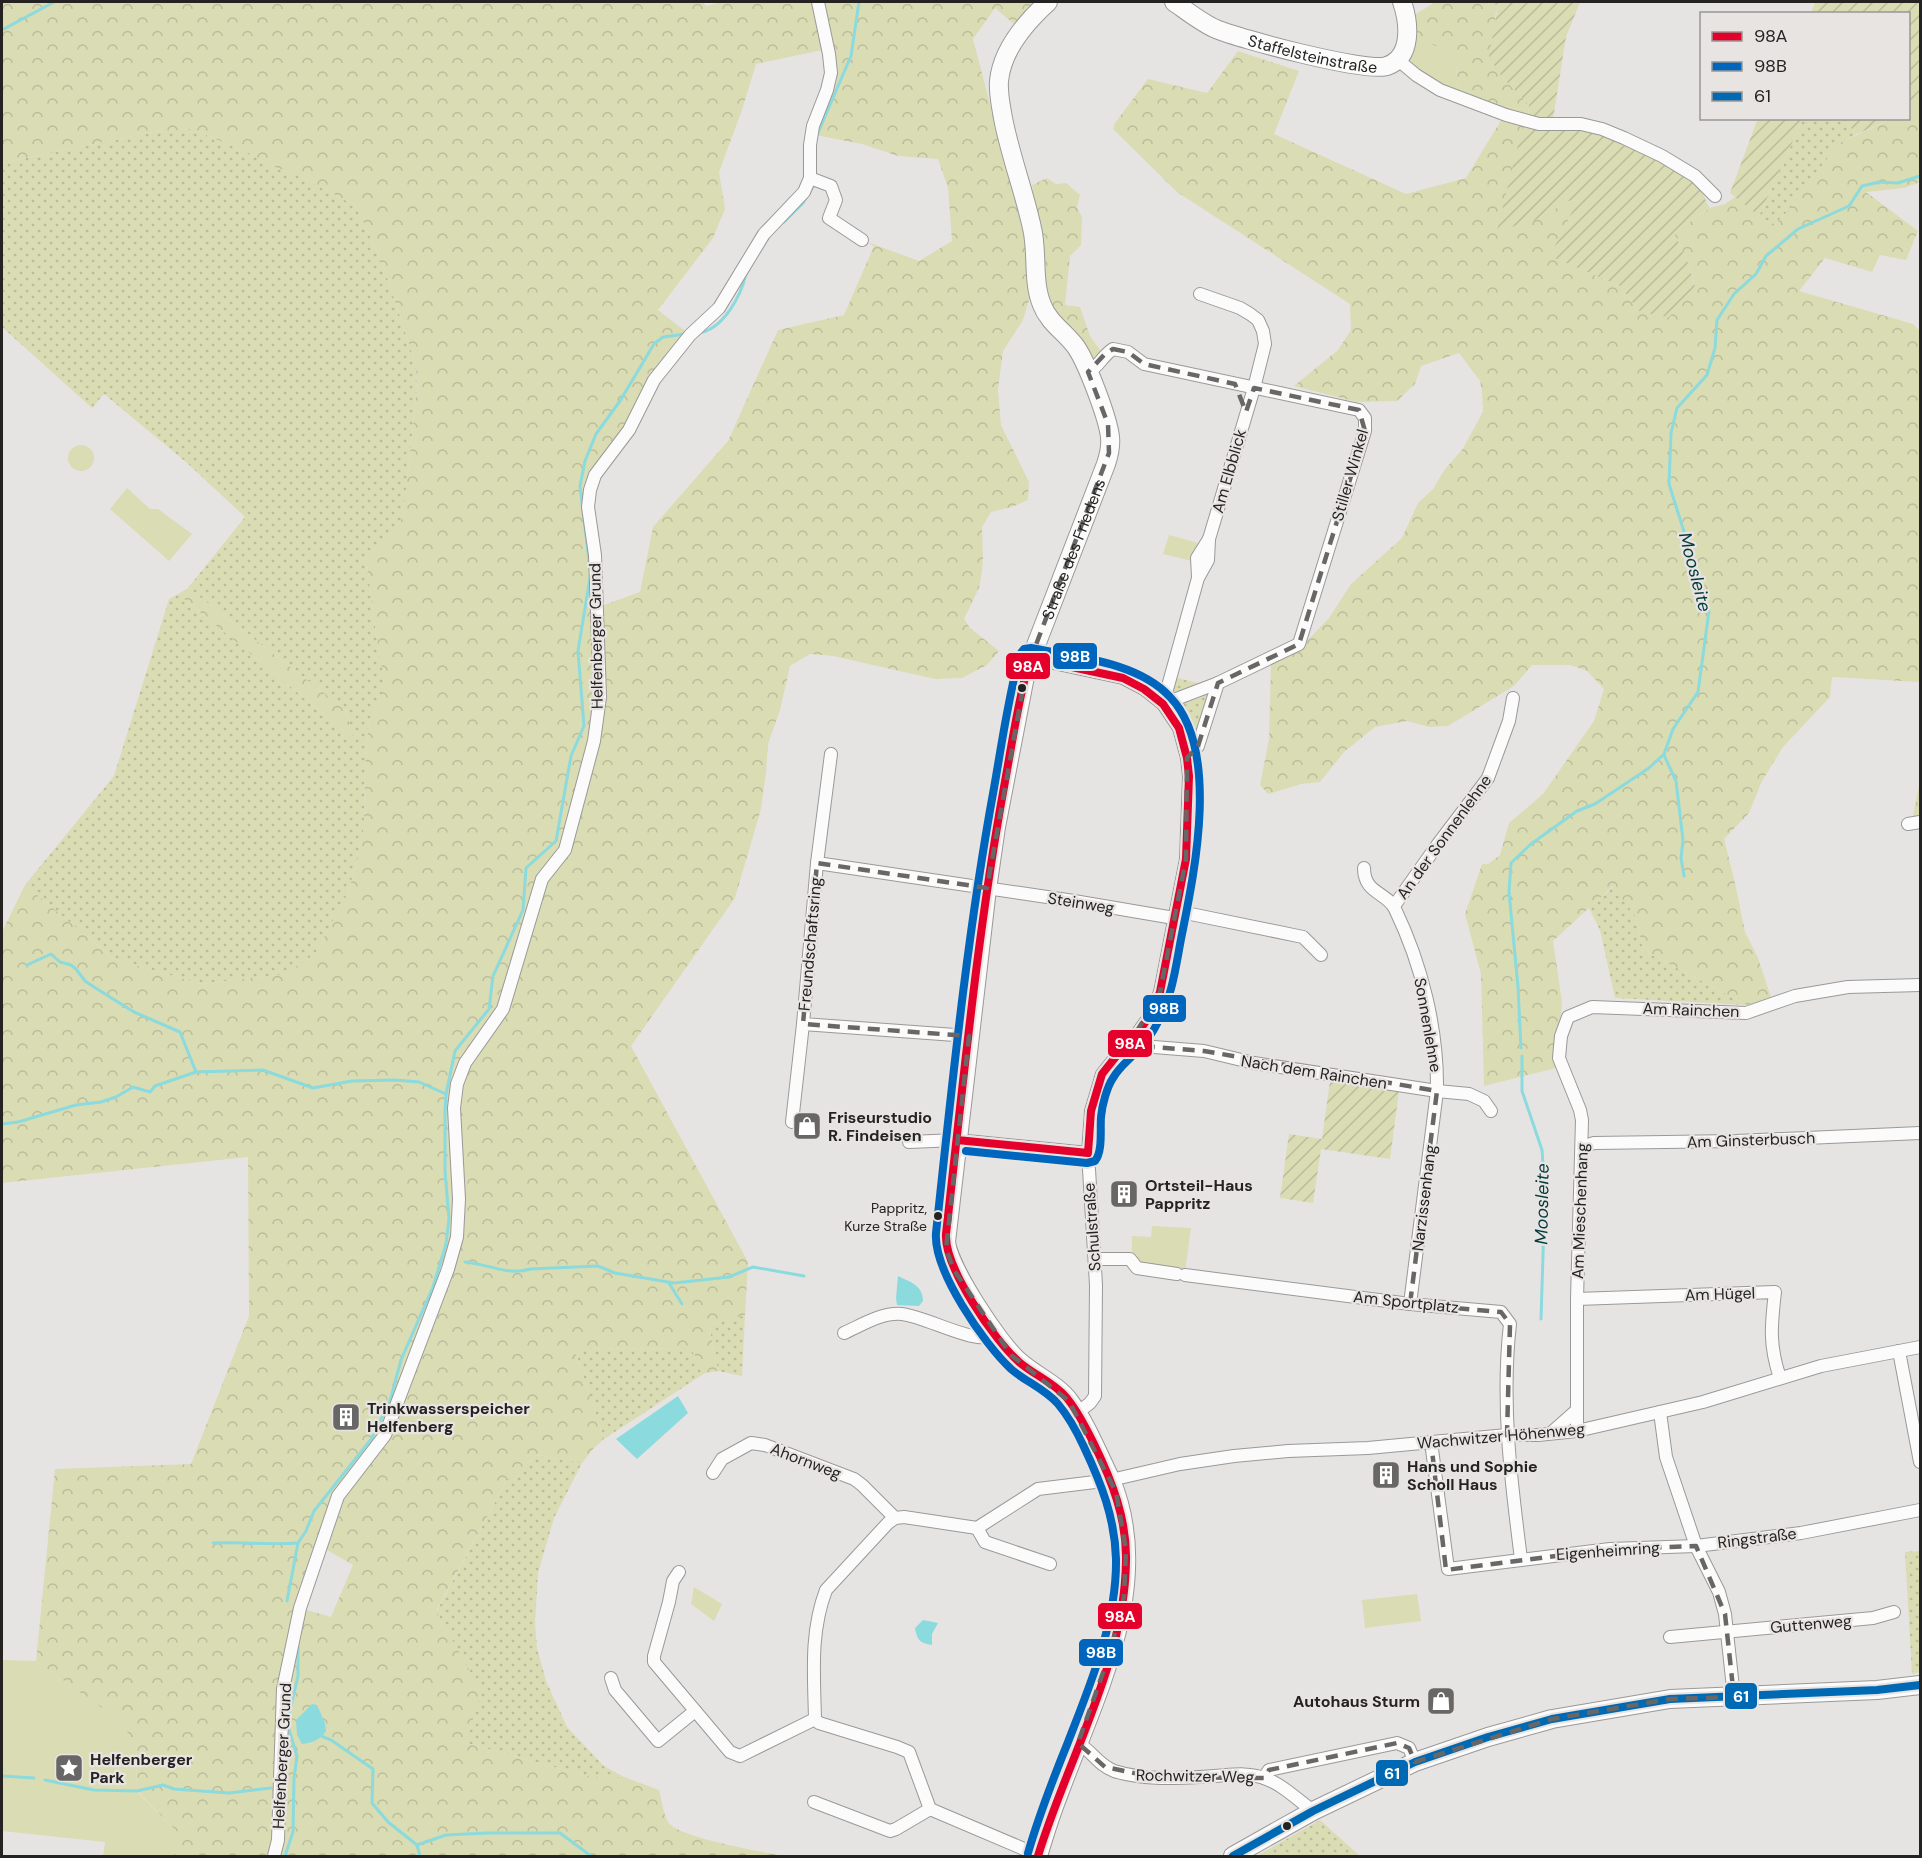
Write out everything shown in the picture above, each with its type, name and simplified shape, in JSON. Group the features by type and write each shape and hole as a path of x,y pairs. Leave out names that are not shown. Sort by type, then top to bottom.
{"street":[{"path":"818,2 831,74 813,126 810,146 810,178 831,186 836,200 829,218 862,240"},
{"name":"Straße des Friedens","path":"1038,1856 1057,1797 1097,1695 1124,1597 1126,1550 1120,1509 1111,1480 1077,1413 1059,1391 1018,1361 997,1335 954,1270 946,1249 946,1234 996,826 1030,658 1109,453 1108,424 1088,372 1076,348 1049,318 1042,305 1036,276 1034,234 1011,154 999,97 999,81 1007,52 1017,36 1048,2"},
{"name":"Staffelsteinstraße","path":"1174,2 1214,28 1288,49 1356,65 1379,67 1388,66 1403,50 1407,36 1407,15 1402,2"},
{"path":"1397,59 1416,75 1440,90 1506,115 1539,124 1581,124 1624,138 1662,156 1695,176 1715,196"},
{"name":"Helfenberger Grund","path":"274,1857 278,1840 283,1689 300,1608 338,1496 385,1435 448,1269 457,1237 454,1108 457,1084 465,1063 503,1009 542,879 565,850 594,741 600,697 595,555 588,507 590,490 595,475 630,430 654,380 688,338 718,308 754,248 764,234 804,192 810,178"},
{"name":"Am Elbblick","path":"1163,704 1198,578 1197,558 1209,539 1254,388 1264,344 1263,331 1258,320 1239,308 1200,294"},
{"path":"1088,372 1095,369 1105,354 1113,349 1128,352 1144,364 1254,388"},
{"path":"1235,384 1240,397 1249,403"},
{"name":"Stiller Winkel","path":"1218,683 1299,644 1365,431 1365,418 1359,410 1254,388"},
{"name":"Schulstraße","path":"1030,658 1123,678 1144,689 1163,704 1179,728 1189,776 1186,859 1160,992 1149,1017 1129,1045 1118,1054 1102,1074 1091,1111 1088,1153 1095,1258 1095,1396 1077,1413"},
{"path":"1163,704 1218,683"},
{"path":"1187,758 1198,746 1218,683"},
{"name":"An der Sonnenlehne","path":"1394,906 1488,778 1509,721 1513,698"},
{"name":"Freundschaftsring","path":"792,1122 817,863 831,754"},
{"name":"Freundschaftsring","path":"817,863 987,889"},
{"name":"Sonnenlehne","path":"1364,868 1364,878 1368,884 1394,906 1418,967 1430,1018 1437,1070 1437,1091"},
{"name":"Steinweg","path":"987,889 1175,915"},
{"path":"1175,915 1303,937 1322,955"},
{"name":"Am Rainchen","path":"1568,1017 1592,1007 1746,1013 1796,996 1848,987 1920,985"},
{"name":"Am Mieschenhang","path":"1568,1017 1560,1036 1559,1058 1582,1120 1577,1299 1577,1431"},
{"name":"Freundschaftsring","path":"803,1024 969,1036"},
{"name":"Nach dem Rainchen","path":"1129,1045 1204,1052 1254,1063 1477,1096 1491,1111"},
{"name":"Narzissenhang","path":"1410,1304 1437,1091"},
{"name":"Am Ginsterbusch","path":"1582,1147 1594,1143 1736,1141 1920,1132"},
{"path":"909,1142 957,1140 1088,1153"},
{"name":"Am Sportplatz","path":"1095,1258 1130,1259 1137,1268 1181,1274 1410,1304 1501,1312 1510,1324 1506,1355 1507,1435"},
{"name":"Am Hügel","path":"1577,1299 1775,1292 1770,1328 1772,1356 1780,1378"},
{"path":"844,1333 888,1314 903,1314 975,1337 991,1338 997,1335"},
{"name":"Wachwitzer Höhenweg","path":"977,1528 1038,1489 1111,1480 1180,1464 1234,1456 1577,1431 1703,1402 1821,1366 1920,1347"},
{"path":"1899,1351 1920,1461"},
{"path":"1551,1433 1577,1410"},
{"name":"Ringstraße","path":"1660,1412 1666,1457 1696,1546 1801,1533 1920,1510"},
{"path":"1507,1435 1521,1559"},
{"name":"Eigenheimring","path":"1431,1442 1448,1569 1610,1549 1696,1546"},
{"name":"Ahornweg","path":"713,1473 722,1459 752,1443 765,1445 854,1479 895,1518"},
{"path":"1038,1856 930,1809 909,1752 819,1723 815,1719 813,1650 826,1590 895,1518 904,1517 977,1528 985,1542 1050,1564"},
{"path":"1696,1546 1719,1592 1725,1614 1734,1696"},
{"path":"679,1572 673,1581 654,1662 730,1752 740,1756 815,1719"},
{"name":"Guttenweg","path":"1670,1637 1873,1618 1894,1612"},
{"path":"611,1678 615,1690 658,1741 695,1711"},
{"path":"1233,1857 1313,1811 1415,1762 1488,1737 1552,1719 1670,1699 1877,1690 1920,1685"},
{"name":"Rochwitzer Weg","path":"1078,1743 1104,1767 1132,1775 1177,1778 1249,1774 1264,1778 1275,1783 1313,1811"},
{"path":"1264,1778 1269,1770 1396,1743 1409,1748 1415,1762"},
{"path":"814,1802 890,1831 930,1809"}],"highlighted area":[{"path":"1113,349 1128,352 1144,364 1235,384 1246,412 1254,388 1359,410 1365,431 1299,644 1218,683 1198,746 1187,758 1186,859 1160,992 1129,1045 1204,1051 1437,1091 1410,1304 1501,1312 1510,1324 1507,1435 1431,1442 1446,1570 1610,1549 1696,1546 1725,1614 1734,1697 1670,1699 1552,1719 1415,1762 1409,1748 1397,1743 1269,1770 1264,1778 1153,1777 1105,1767 1078,1743 1110,1653 1124,1597 1126,1550 1116,1492 1069,1401 1011,1355 954,1270 946,1249 969,1036 803,1024 817,863 987,888 1026,671 1109,453 1108,424 1088,372"}],"green space":[{"path":"2,2 703,2 706,6 721,2 1036,2 1015,25 995,8 973,39 1024,234 1030,297 1023,320 1003,351 998,390 1001,425 1029,482 1028,500 991,512 982,527 983,557 979,588 964,619 970,628 999,651 987,665 962,678 935,679 833,656 810,654 790,666 780,710 768,744 761,809 735,898 631,1046 748,1262 745,1315 709,1325 718,1371 705,1373 691,1349 574,1348 604,1439 582,1463 537,1455 508,1478 436,1611 481,1691 466,1743 591,1777 624,1777 659,1790 666,1818 674,1828 721,1843 783,1856 170,1856 174,1855 182,1837 137,1791 136,1744 117,1719 36,1661 55,1469 191,1464 249,1316 248,1157 2,1183 2,932 25,885 114,959 201,984 285,974 315,954 349,891 364,828 365,767 369,721 385,686 366,556 387,540 403,516 417,389 416,365 383,265 356,206 294,173 274,167 249,153 192,129 153,132 2,163","holes":["832,48 815,135 862,144 898,156 938,159 948,188 952,241 919,261 862,240 874,246 844,315 778,330 728,441 653,527 640,592 596,608 590,490 690,335 658,310 713,238 725,209 719,172 756,64","320,1546 353,1565 331,1617 300,1608"]},
{"path":"1433,2 1482,2 1498,5 1495,17 1502,77 1529,105 1528,118 1458,93 1456,65 1444,50 1412,36 1413,16"},
{"path":"1482,2 1580,2 1566,37 1553,119 1528,118 1529,105 1502,77 1489,57 1498,5"},
{"path":"1815,2 1920,2 1920,104 1910,110 1910,12 1811,12"},
{"path":"1412,36 1444,50 1456,65 1458,93 1436,84 1416,69 1409,55"},
{"path":"1238,51 1299,71 1274,134 1406,194 1466,178 1503,117 1523,124 1536,220 1568,201 1579,200 1551,256 1620,286 1640,312 1695,285 1687,260 1674,233 1710,208 1725,204 1735,197 1773,226 1790,209 1839,143 1890,120 1910,120 1910,110 1920,104 1920,182 1904,188 1866,192 1918,231 1906,260 1880,255 1872,272 1825,258 1799,291 1913,324 1920,331 1920,682 1832,677 1830,697 1783,747 1762,781 1749,813 1724,839 1745,932 1758,958 1772,1000 1747,1005 1643,950 1636,917 1613,886 1553,941 1562,1002 1556,1068 1484,1086 1481,974 1465,914 1482,864 1488,864 1500,855 1509,823 1543,794 1594,721 1604,689 1587,671 1570,665 1532,665 1514,686 1448,726 1429,727 1407,721 1375,727 1344,752 1320,782 1301,784 1268,794 1260,785 1269,739 1271,664 1303,645 1329,618 1351,584 1402,538 1418,503 1433,489 1445,469 1462,450 1483,412 1482,391 1480,381 1459,353 1421,366 1415,384 1397,401 1357,402 1294,386 1338,350 1351,330 1350,304 1177,192 1113,129 1115,123 1148,79 1207,93"},
{"path":"1757,120 1803,120 1759,216 1730,193"},
{"path":"1803,120 1843,120 1857,134 1839,143 1790,209 1773,226 1759,216"},
{"path":"1843,120 1890,120 1857,134"},
{"path":"1523,124 1571,126 1606,135 1662,160 1692,179 1700,187 1710,208 1674,233 1687,260 1695,286 1669,317 1640,312 1620,286 1550,256 1578,200 1568,201 1536,220 1497,231"},
{"path":"192,129 249,153 274,167 294,173 356,206 383,265 416,365 417,389 403,516 387,540 366,556 376,634 386,686 369,721 365,767 364,828 349,891 315,954 286,974 201,984 114,959 25,885 114,776 169,599 178,594 352,737 346,710 188,588 245,517 186,462 104,394 92,408 2,327 2,163 153,132"},
{"path":"1047,178 1056,184 1066,183 1080,195 1077,207 1082,217 1081,245 1070,256 1065,305 1080,307 1090,336 1102,353 1092,365 1049,305 1041,274 1040,243 1032,185"},
{"path":"81,445 90,449 94,458 90,467 81,471 72,467 68,458 72,449"},
{"path":"127,488 150,509 158,509 192,534 169,561 110,509"},
{"path":"1169,535 1198,543 1192,561 1163,554"},
{"path":"188,588 346,710 353,738 178,594"},
{"path":"1174,677 1198,683 1201,687 1176,696 1171,690"},
{"path":"1208,691 1211,693 1201,733 1190,747 1176,713 1182,701 1184,703 1203,697 1203,693"},
{"path":"1920,781 1920,819 1912,820"},
{"path":"1614,886 1636,917 1643,950 1747,1005 1615,998 1600,930 1589,908"},
{"path":"1330,1081 1399,1091 1390,1159 1321,1149 1313,1203 1280,1198 1289,1134 1322,1139"},
{"path":"1152,1226 1191,1228 1185,1271 1144,1265 1132,1254 1132,1236 1151,1237"},
{"path":"745,1315 742,1376 718,1371 709,1325"},
{"path":"574,1348 691,1349 705,1373 604,1439"},
{"path":"537,1455 582,1463 554,1518 538,1573 535,1623 537,1648 546,1681 567,1727 604,1766 624,1777 591,1777 466,1743 480,1691 436,1612 508,1478"},
{"path":"1920,1551 1920,1672 1912,1674 1905,1552"},
{"path":"694,1587 722,1604 714,1621 691,1604"},
{"path":"1417,1594 1421,1621 1365,1628 1362,1600"},
{"name":"Helfenberger Park","path":"2,1660 36,1661 117,1719 136,1744 137,1792 182,1837 181,1849 174,1855 103,1856 105,1842 2,1831"},
{"path":"1320,1820 1360,1856 1257,1856"}],"water":[{"path":"898,1276 921,1291 923,1301 919,1306 897,1305"},
{"path":"678,1396 688,1413 637,1459 616,1439"},
{"path":"923,1620 938,1623 932,1634 932,1645 922,1642 917,1635 915,1628"},
{"path":"312,1704 317,1705 326,1731 316,1740 302,1744 297,1735 296,1720"}],"waterway":[{"path":"2,30 54,2"},
{"path":"817,135 851,56 859,2"},
{"name":"Moosleite","path":"1521,1048 1509,892 1511,863 1531,844 1577,811 1595,804 1649,768 1664,754 1673,729 1698,692 1709,611 1669,484 1671,433 1677,408 1707,375 1715,348 1717,320 1734,294 1756,274 1766,256 1798,229 1849,206 1862,186 1879,182 1898,183 1920,176"},
{"path":"784,222 803,203 814,185"},
{"path":"698,333 715,326 730,311 746,274"},
{"path":"590,568 580,486 585,461 596,434 620,401 654,344 663,337 685,334"},
{"path":"287,1601 298,1543 314,1511 372,1438 390,1401 401,1360 433,1287 446,1244 449,1219 445,1171 445,1112 446,1094 455,1051 489,1009 493,976 523,910 526,868 556,841 571,756 584,726 578,651 590,578"},
{"path":"1664,755 1676,781 1683,840 1681,858 1684,876"},
{"path":"27,965 51,954 60,962 71,965 85,981 134,1012 180,1032 196,1072"},
{"name":"Moosleite","path":"1522,1056 1522,1091 1542,1150 1545,1191 1541,1319"},
{"path":"2,1124 18,1122 76,1105 101,1102 116,1097 133,1087 150,1092 155,1086 196,1072 263,1070 313,1088 352,1081 419,1082 446,1094"},
{"path":"465,1262 514,1271 598,1266 615,1273 674,1283 729,1277 753,1267 804,1276"},
{"path":"669,1283 682,1304"},
{"path":"213,1543 298,1543"},
{"path":"285,1856 293,1832 294,1778 297,1756 287,1723 298,1676 298,1647"},
{"path":"321,1736 331,1740 373,1769 372,1803 388,1822 417,1845 420,1856"},
{"path":"2,1776 34,1778"},
{"path":"45,1780 94,1790 137,1791 163,1785 174,1789 229,1793 271,1788"},
{"path":"417,1845 446,1835 560,1833 591,1856"}],"transit line":[{"name":"98B","path":"966,1151 1087,1163 1095,1161 1099,1152 1102,1112 1109,1086 1118,1070 1140,1048 1156,1026 1171,990 1197,845 1200,811 1195,747 1185,719 1170,697 1157,685 1124,668 1031,648 1024,649 1020,654 984,843 961,1010 936,1233 937,1248 951,1286 987,1342 1011,1369 1053,1399 1073,1425 1101,1487 1113,1529 1116,1559 1115,1583 1101,1653 1046,1797 1028,1853"},
{"name":"98A","path":"957,1140 1088,1153 1091,1111 1102,1074 1118,1054 1129,1045 1149,1017 1160,992 1186,859 1189,776 1187,758 1179,728 1163,704 1144,689 1123,678 1030,658 1015,722 994,843 971,1010 946,1234 953,1265 984,1321 1019,1362 1061,1392 1078,1414 1107,1472 1124,1530 1126,1561 1123,1599 1116,1637 1092,1711 1038,1856"},
{"name":"61","path":"1233,1856 1313,1811 1415,1762 1488,1737 1552,1719 1670,1699 1877,1690 1920,1685"}],"place":[{"name":"Friseurstudio R. Findeisen","path":"807,1126"},
{"name":"Ortsteil-Haus Pappritz","path":"1124,1194"},
{"name":"Pappritz, Kurze Straße","path":"938,1216"},
{"name":"Trinkwasserspeicher Helfenberg","path":"346,1417"},
{"name":"Hans und Sophie Scholl Haus","path":"1386,1475"},
{"name":"Autohaus Sturm","path":"1441,1701"},
{"name":"Helfenberger Park","path":"69,1768"}]}
